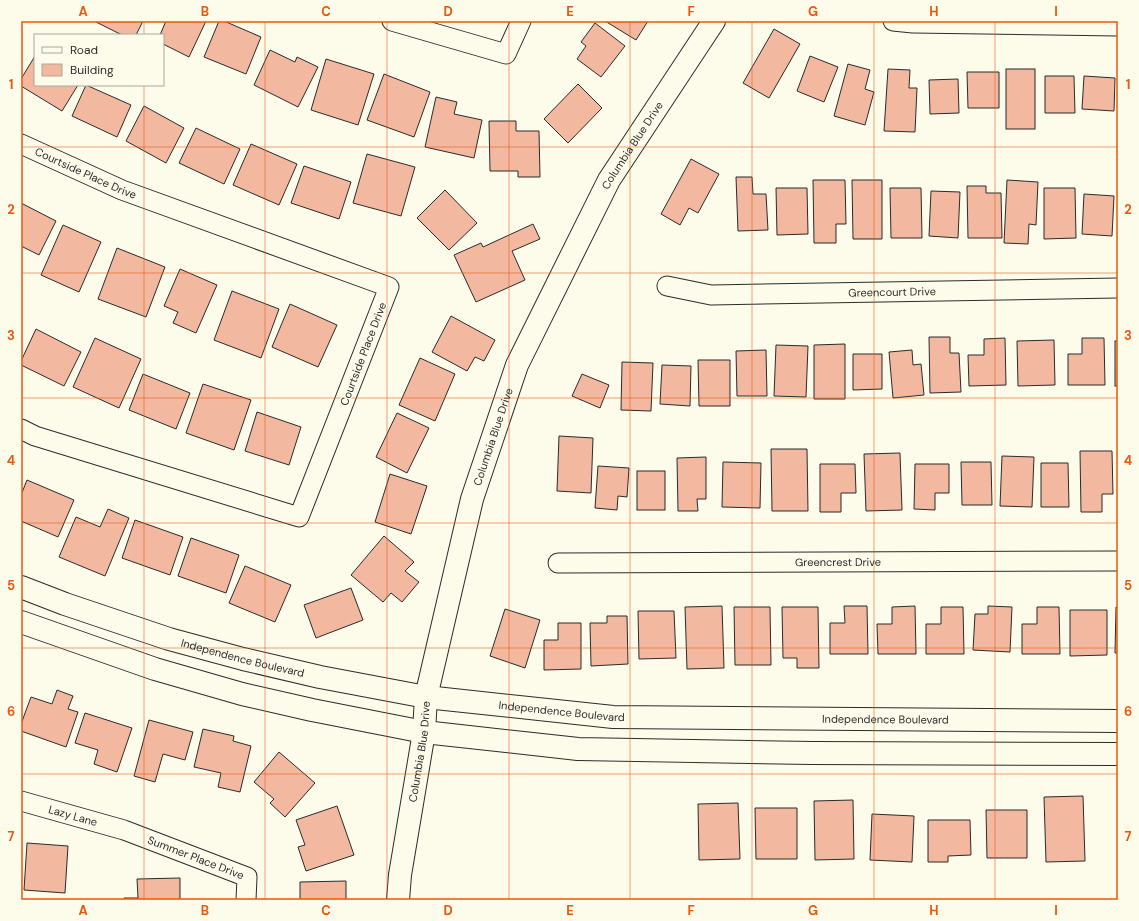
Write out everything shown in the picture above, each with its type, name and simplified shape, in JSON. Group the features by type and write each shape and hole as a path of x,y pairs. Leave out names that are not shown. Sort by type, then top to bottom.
{"main road":[{"name":"Columbia Blue Drive","path":"398,900 400,875 424,732 426,697 472,499 518,365 609,180 714,21"},
{"name":"Independence Boulevard","path":"21,587 169,639 243,659 320,677 426,697 613,717 813,720 1118,721"},
{"path":"55,635 66,604"},
{"path":"21,622 155,669 242,694 312,710 424,732 578,749 812,753 1118,754"},
{"path":"812,753 813,720"}],"street":[{"path":"392,21 506,54 521,21"},
{"path":"893,21 913,23 1118,26"},
{"name":"Courtside Place Drive","path":"21,144 122,190 389,287 299,517 36,436 21,429"},
{"name":"Greencourt Drive","path":"666,286 711,295 1118,288"},
{"name":"Greencrest Drive","path":"558,563 1118,561"},
{"name":"Lazy Lane","path":"21,801 124,830"},
{"name":"Summer Place Drive","path":"124,830 247,877 246,900"}],"building":[{"path":"94,21 143,21 136,34 120,34"},
{"path":"166,21 206,21 189,57 164,44 164,34 160,34"},
{"path":"219,21 224,21 261,37 246,74 204,57"},
{"path":"605,21 648,21 636,40"},
{"path":"595,23 625,46 601,77 577,59 586,46 581,42"},
{"path":"774,29 800,44 769,98 743,83"},
{"path":"270,50 295,62 297,57 318,67 298,107 254,85"},
{"path":"810,56 838,67 824,102 797,91"},
{"path":"34,58 34,86 77,86 62,111 21,86 21,79"},
{"path":"326,59 374,74 358,125 311,110"},
{"path":"848,64 870,70 865,89 874,92 865,125 834,116"},
{"path":"888,69 910,70 909,88 917,88 915,132 884,131"},
{"path":"1006,69 1035,69 1035,129 1006,129"},
{"path":"967,72 999,72 999,108 968,108"},
{"path":"384,74 430,92 414,137 367,120"},
{"path":"1045,76 1074,76 1075,113 1045,113"},
{"path":"1084,76 1115,78 1114,111 1082,109"},
{"path":"958,79 959,113 930,114 929,80"},
{"path":"578,84 602,108 568,143 544,119"},
{"path":"86,86 131,105 117,137 72,116"},
{"path":"436,97 457,102 454,114 482,120 474,158 425,147"},
{"path":"144,106 184,128 166,163 126,141"},
{"path":"489,121 516,121 516,131 539,131 540,177 518,177 518,171 490,171"},
{"path":"196,128 240,149 224,184 179,163"},
{"path":"251,144 297,164 279,205 233,185"},
{"path":"367,154 415,167 401,216 353,203"},
{"path":"691,159 719,174 698,213 689,208 680,225 661,214"},
{"path":"304,166 351,182 339,219 291,203"},
{"path":"736,177 752,177 753,194 766,194 768,230 738,231"},
{"path":"813,180 845,180 846,224 836,224 836,243 814,243"},
{"path":"852,180 882,180 882,239 853,239"},
{"path":"1007,180 1038,182 1036,225 1029,224 1028,244 1004,243"},
{"path":"967,186 986,186 986,193 1001,193 1002,238 968,238"},
{"path":"776,188 807,188 808,234 777,235"},
{"path":"890,188 921,188 922,238 891,238"},
{"path":"1044,188 1075,188 1076,238 1044,239"},
{"path":"445,190 477,223 449,250 417,218"},
{"path":"931,191 960,192 958,238 929,236"},
{"path":"1084,194 1114,196 1112,236 1082,234"},
{"path":"21,203 56,221 39,255 21,246"},
{"path":"533,224 540,239 512,251 525,280 476,302 454,255 481,243 483,247"},
{"path":"63,225 101,242 79,292 41,275"},
{"path":"117,248 165,267 146,317 98,299"},
{"path":"180,269 217,285 196,333 173,323 178,312 164,306"},
{"path":"232,291 279,309 261,358 214,340"},
{"path":"290,304 337,325 318,367 272,347"},
{"path":"451,316 495,340 484,361 475,357 467,371 432,352"},
{"path":"36,329 81,352 64,386 21,365 21,361"},
{"path":"929,337 950,337 950,353 959,353 961,392 930,393"},
{"path":"95,338 141,359 119,408 73,387"},
{"path":"1005,338 1006,385 969,386 968,355 984,355 984,339"},
{"path":"1082,338 1104,338 1105,385 1068,385 1068,354 1082,354"},
{"path":"1054,340 1055,385 1018,386 1017,341"},
{"path":"1115,341 1118,341 1118,386 1115,386"},
{"path":"845,344 845,399 814,399 814,345"},
{"path":"776,345 808,346 806,397 774,396"},
{"path":"766,350 767,396 737,396 736,351"},
{"path":"912,350 913,365 921,364 924,395 893,398 889,352"},
{"path":"853,354 882,354 882,389 853,390"},
{"path":"420,358 455,374 435,421 399,405"},
{"path":"698,360 730,360 730,406 699,406"},
{"path":"622,362 653,363 651,411 621,410"},
{"path":"662,365 691,366 690,406 660,404"},
{"path":"143,374 190,393 176,429 129,410"},
{"path":"582,374 609,385 600,408 572,396"},
{"path":"203,384 251,400 234,450 186,433"},
{"path":"257,412 301,427 289,465 245,451"},
{"path":"397,413 429,428 407,473 376,457"},
{"path":"559,436 593,438 591,493 557,491"},
{"path":"771,449 807,449 808,511 772,511"},
{"path":"1080,451 1112,451 1113,494 1102,494 1102,512 1081,512"},
{"path":"900,453 902,510 866,511 864,454"},
{"path":"1002,456 1034,457 1032,507 1000,506"},
{"path":"706,457 706,499 697,499 698,511 678,511 677,458"},
{"path":"723,462 761,463 760,508 722,507"},
{"path":"961,462 991,462 992,505 962,505"},
{"path":"1041,463 1068,463 1069,507 1041,507"},
{"path":"820,464 855,464 856,493 841,493 841,512 820,512"},
{"path":"915,464 949,464 949,493 935,493 935,510 914,509"},
{"path":"598,466 629,468 627,497 618,496 617,510 595,508"},
{"path":"637,471 665,471 665,510 637,510"},
{"path":"390,474 427,486 411,534 375,522"},
{"path":"27,480 74,500 58,537 21,521 21,495"},
{"path":"108,509 129,518 105,576 59,557 76,517 100,527"},
{"path":"135,520 183,537 170,575 122,558"},
{"path":"384,536 414,562 405,571 419,582 402,602 391,593 383,602 351,575"},
{"path":"191,538 239,555 226,593 178,576"},
{"path":"245,566 291,585 275,622 229,603"},
{"path":"351,588 363,620 316,638 304,605"},
{"path":"722,606 724,668 687,669 685,607"},
{"path":"844,606 867,606 868,654 830,654 830,623 845,623"},
{"path":"915,606 916,654 878,654 877,624 892,624 892,607"},
{"path":"988,606 1012,607 1010,652 973,650 975,614 988,614"},
{"path":"734,607 770,607 771,665 735,665"},
{"path":"782,607 818,607 819,668 797,668 797,658 783,658"},
{"path":"941,607 963,607 964,654 926,654 926,624 941,624"},
{"path":"1037,607 1059,607 1060,654 1022,654 1022,624 1037,624"},
{"path":"1116,607 1118,607 1118,653 1115,653"},
{"path":"505,609 540,620 525,668 490,656"},
{"path":"1070,610 1107,610 1107,655 1070,656"},
{"path":"638,611 674,611 676,658 639,659"},
{"path":"607,616 627,616 628,664 591,666 590,623 607,623"},
{"path":"558,623 581,623 581,669 544,670 544,640 558,640"},
{"path":"57,690 73,696 68,709 78,712 66,747 21,731 21,724 31,697 52,704"},
{"path":"85,713 132,728 117,772 94,764 98,750 75,743"},
{"path":"149,720 193,732 185,760 163,754 155,782 134,776"},
{"path":"203,729 234,736 233,741 251,746 240,792 218,787 221,773 194,767"},
{"path":"279,752 315,783 285,817 270,803 274,799 254,782"},
{"path":"1083,796 1085,861 1046,862 1044,797"},
{"path":"853,800 854,859 815,860 814,801"},
{"path":"738,803 740,859 699,860 698,804"},
{"path":"337,806 354,855 306,871 298,847 305,845 296,820"},
{"path":"755,808 797,808 797,859 756,859"},
{"path":"986,810 1027,810 1027,858 987,858"},
{"path":"872,814 914,816 912,862 870,860"},
{"path":"928,820 970,820 971,855 948,856 948,862 928,862"},
{"path":"27,843 68,846 65,893 24,890"},
{"path":"180,878 180,900 124,900 124,898 138,898 137,879"},
{"path":"346,881 346,900 300,900 300,882"}]}
